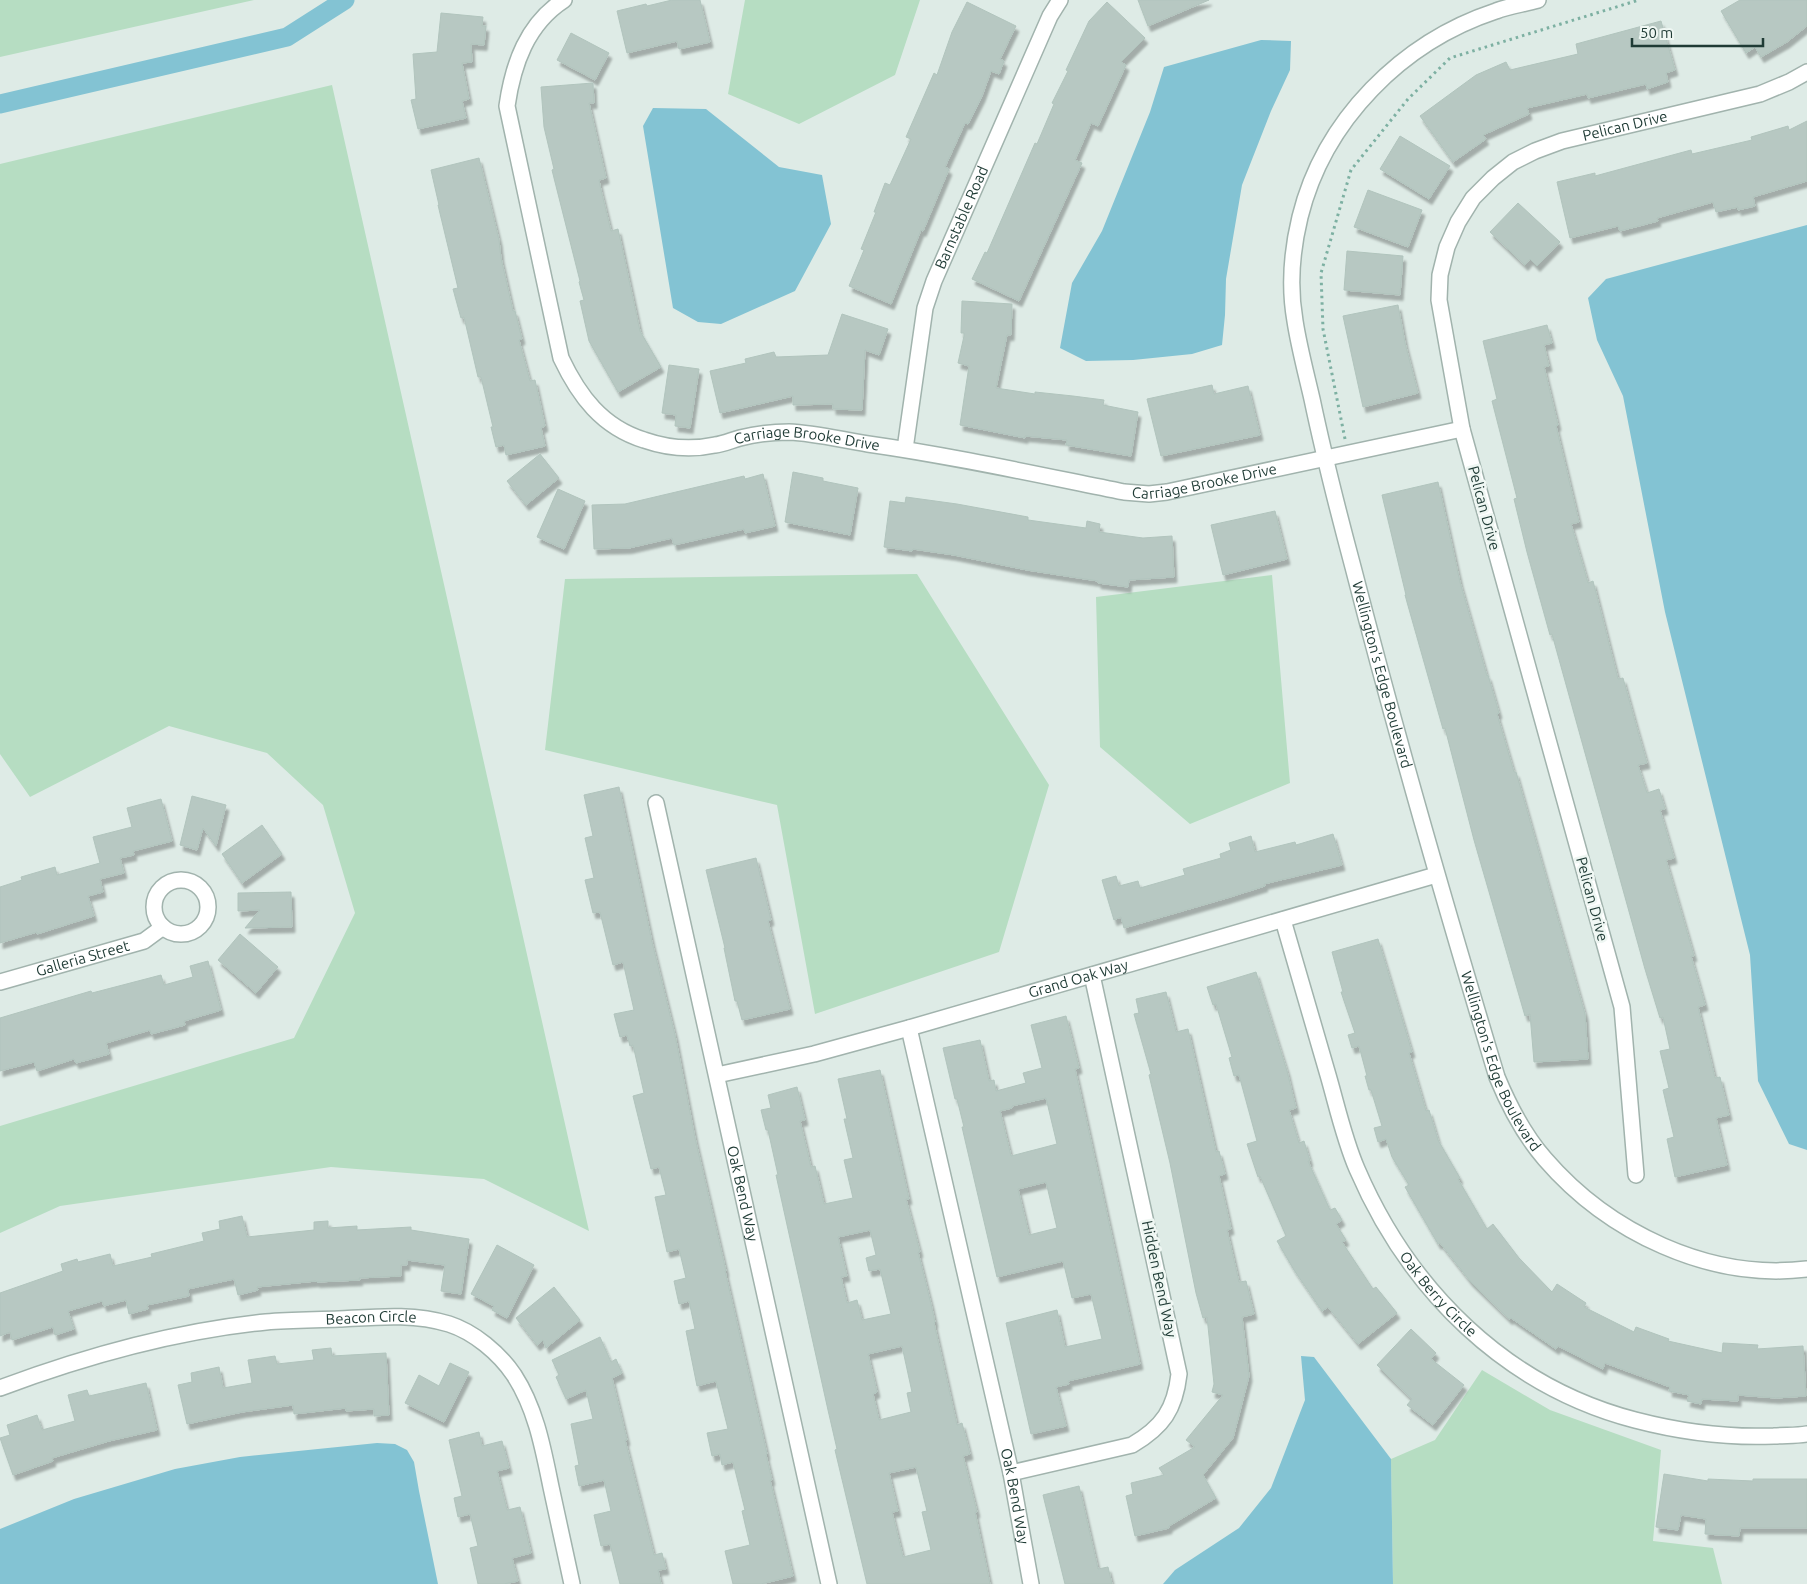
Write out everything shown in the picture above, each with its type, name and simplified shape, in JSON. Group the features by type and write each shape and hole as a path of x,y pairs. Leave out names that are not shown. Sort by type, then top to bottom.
{"street":[{"name":"Carriage Brooke Drive","path":"564,0 542,18 528,37 513,73 508,106 561,358 572,381 587,402 604,419 622,430 643,440 668,447 692,448 715,445 762,433 790,432 905,449 1124,492 1149,494 1167,492 1324,459 1462,428"},
{"name":"Barnstable Road","path":"905,449 925,308 934,282 1050,16 1060,0"},
{"name":"Wellington's Edge Boulevard","path":"1538,0 1495,11 1459,26 1420,49 1389,72 1346,119 1327,148 1312,179 1300,217 1294,250 1292,285 1294,319 1324,459 1436,875 1497,1077 1522,1127 1544,1157 1569,1185 1620,1224 1653,1242 1688,1256 1724,1264 1762,1269 1807,1268"},
{"name":"Pelican Drive","path":"1636,1175 1622,1007 1462,428 1439,300 1440,275 1447,247 1458,222 1473,198 1513,162 1535,150 1562,142 1760,94 1807,72"},
{"name":"Oak Bend Way","path":"656,803 829,1584"},
{"name":"Grand Oak Way","path":"717,1075 814,1054 908,1028 1436,875"},
{"name":"Oak Berry Circle","path":"1283,920 1356,1167 1375,1208 1398,1248 1420,1278 1450,1312 1478,1338 1514,1365 1553,1389 1578,1401 1616,1415 1664,1427 1704,1434 1753,1437 1807,1434"},
{"name":"Galleria Street","path":"0,982 144,941 163,927"},
{"name":"Hidden Bend Way","path":"1010,1474 1132,1445 1160,1425 1170,1410 1177,1392 1179,1374 1092,975"},
{"name":"Oak Bend Way","path":"908,1028 1010,1474 1031,1584"},
{"name":"Beacon Circle","path":"0,1388 46,1370 99,1354 153,1341 266,1322 400,1316 427,1318 451,1324 475,1337 496,1354 513,1374 525,1393 543,1448 572,1584"}],"path":[{"path":"1346,442 1323,329 1321,272 1351,170 1408,99 1450,58 1640,0"}],"green space":[{"path":"0,0 254,0 0,57"},
{"path":"745,0 920,0 895,75 799,124 728,94"},
{"path":"332,85 589,1231 484,1179 331,1167 60,1206 0,1233 0,1126 294,1038 355,913 323,805 267,753 169,726 30,797 0,754 0,164"},
{"path":"917,574 1049,785 999,952 815,1014 777,805 545,750 565,579"},
{"path":"1272,575 1290,783 1190,824 1100,747 1096,597"},
{"path":"1482,1370 1550,1410 1661,1450 1653,1541 1713,1548 1722,1584 1393,1584 1391,1459 1435,1440"}],"water":[{"path":"1261,40 1291,41 1290,70 1271,111 1242,185 1226,279 1222,345 1192,354 1133,360 1086,361 1060,348 1072,283 1102,231 1150,112 1164,67"},
{"path":"653,108 706,109 779,167 822,175 831,224 795,291 721,324 698,322 673,308 643,126"},
{"path":"1807,225 1807,1150 1789,1144 1758,1081 1750,955 1665,612 1623,396 1597,340 1588,298 1606,279"},
{"path":"1301,1356 1314,1357 1391,1459 1393,1584 1163,1584 1175,1570 1239,1528 1271,1488 1305,1400"},
{"path":"377,1443 395,1444 407,1450 414,1462 438,1584 0,1584 0,1529 74,1499 175,1469 240,1457"}],"building":[{"path":"672,0 700,0 710,42 679,49 677,41 627,53 617,11"},
{"path":"1138,0 1209,0 1148,26"},
{"path":"1740,0 1807,0 1807,26 1787,42 1761,57 1755,47 1746,53 1721,11"},
{"path":"967,2 1016,26 1000,59 1004,61 999,74 991,71 982,96 968,124 965,123 945,167 949,169 923,231 921,230 891,304 849,286 864,250 861,249 885,183 890,185 911,139 906,137 934,73 937,75 952,32"},
{"path":"1107,2 1145,38 1121,62 1126,65 1098,126 1091,123 1075,160 1082,163 1019,301 972,279 985,252 987,253 1035,143 1037,144 1054,104 1052,103 1089,21"},
{"path":"441,13 483,17 482,26 486,26 484,45 471,44 472,62 462,63 469,99 462,101 466,118 418,129 411,100 416,99 413,54 437,52"},
{"path":"1661,21 1675,70 1666,73 1668,82 1647,89 1646,84 1588,98 1587,94 1527,108 1529,114 1483,135 1486,139 1453,162 1420,116 1476,75 1506,62 1510,70 1578,54 1576,44"},
{"path":"571,33 609,53 595,80 557,60"},
{"path":"593,83 594,103 589,103 606,178 599,180 601,190 611,231 618,229 640,331 661,367 618,392 589,341 580,301 584,300 552,170 554,169 544,127 541,87"},
{"path":"1807,121 1807,181 1753,197 1755,206 1738,210 1738,207 1716,212 1713,202 1657,218 1658,221 1620,231 1618,226 1570,238 1557,182 1595,173 1595,176 1691,150 1692,154 1752,140 1751,137 1788,126 1789,130"},
{"path":"1400,136 1450,166 1429,199 1380,169"},
{"path":"479,158 499,240 501,258 513,311 515,311 522,339 519,340 530,381 535,380 545,426 541,428 545,446 506,455 504,445 496,447 481,377 478,377 464,317 461,318 453,289 458,288 431,170"},
{"path":"1368,190 1422,210 1408,247 1354,227"},
{"path":"1518,203 1560,242 1537,266 1530,259 1525,265 1490,232"},
{"path":"1347,251 1403,256 1400,295 1344,290"},
{"path":"962,301 1012,304 1011,335 1007,335 996,388 1035,394 1035,392 1104,400 1103,405 1138,412 1131,456 1066,445 1067,440 1025,436 1025,438 960,425 969,366 958,363 964,336 964,333 961,333"},
{"path":"1398,305 1405,343 1418,393 1363,407 1343,316"},
{"path":"842,314 888,329 879,355 865,350 862,410 833,409 833,404 793,405 793,396 720,413 710,371 746,363 745,359 774,352 776,357 828,355"},
{"path":"1547,325 1552,343 1544,345 1549,366 1544,367 1579,522 1571,524 1588,583 1593,581 1618,679 1623,678 1647,763 1638,765 1647,793 1659,789 1665,809 1660,810 1674,858 1666,860 1694,956 1691,956 1705,1005 1698,1007 1715,1078 1720,1077 1729,1115 1716,1118 1727,1165 1675,1177 1667,1139 1674,1137 1663,1090 1669,1088 1660,1051 1670,1049 1663,1017 1660,1018 1645,969 1552,634 1550,635 1527,552 1514,499 1517,498 1492,401 1497,399 1483,341"},
{"path":"669,365 699,369 690,428 675,426 676,415 662,413"},
{"path":"1212,385 1214,394 1248,386 1260,435 1161,456 1147,399"},
{"path":"540,454 559,478 526,505 507,481"},
{"path":"793,472 823,478 823,481 858,488 850,535 785,522"},
{"path":"763,474 775,526 745,533 744,529 674,545 672,538 629,548 594,549 592,505 625,504 744,476 745,479"},
{"path":"1438,482 1460,582 1585,1014 1588,1059 1534,1062 1530,1014 1525,1016 1474,840 1445,728 1443,729 1405,595 1382,495"},
{"path":"558,489 585,501 564,549 537,537"},
{"path":"906,497 1028,517 1028,520 1086,528 1087,521 1100,524 1099,532 1143,538 1172,536 1174,577 1129,580 1128,587 1027,570 954,555 884,547 890,501 905,503"},
{"path":"1275,511 1287,559 1223,575 1211,525"},
{"path":"619,787 652,942 675,1035 695,1138 767,1454 772,1480 770,1480 793,1576 761,1584 733,1584 725,1551 750,1545 742,1511 745,1510 733,1462 722,1465 720,1454 712,1456 707,1433 728,1429 716,1381 697,1386 686,1331 695,1329 689,1301 679,1304 674,1281 686,1278 679,1249 667,1252 655,1197 666,1195 659,1167 651,1169 633,1096 644,1093 633,1045 630,1046 627,1035 620,1037 614,1014 634,1010 623,962 613,965 600,912 593,913 585,880 594,878 585,838 593,836 584,795"},
{"path":"192,796 226,805 216,846 203,828 197,850 180,845"},
{"path":"161,799 172,841 133,851 134,855 120,858 124,873 100,879 103,892 88,896 94,916 37,934 37,932 0,943 0,887 22,880 21,877 55,867 57,875 100,863 93,837 132,827 127,808"},
{"path":"262,825 282,854 242,883 222,854"},
{"path":"1333,834 1342,865 1264,884 1265,886 1227,898 1124,928 1121,917 1114,920 1102,880 1116,876 1119,886 1138,881 1140,888 1185,875 1183,869 1221,858 1220,854 1231,850 1229,843 1251,836 1255,852 1295,842 1296,845"},
{"path":"756,858 771,920 768,921 790,1009 742,1020 737,1001 735,1001 725,948 706,870"},
{"path":"291,892 292,927 245,928 260,910 238,911 238,893"},
{"path":"240,934 278,967 256,993 218,960"},
{"path":"1378,939 1412,1052 1409,1053 1426,1111 1429,1110 1438,1140 1487,1229 1493,1224 1519,1258 1552,1292 1557,1284 1586,1303 1584,1307 1634,1332 1636,1327 1669,1339 1668,1341 1722,1353 1723,1343 1758,1345 1757,1349 1803,1346 1806,1396 1776,1398 1738,1395 1738,1401 1702,1399 1701,1404 1687,1401 1689,1395 1669,1391 1670,1387 1605,1363 1603,1369 1558,1346 1556,1349 1511,1318 1509,1319 1470,1281 1440,1243 1438,1244 1405,1187 1409,1185 1392,1157 1386,1139 1378,1142 1374,1128 1382,1126 1371,1090 1369,1090 1359,1046 1352,1048 1348,1035 1355,1033 1341,992 1343,992 1332,952"},
{"path":"208,961 221,1010 184,1021 185,1025 151,1034 150,1030 106,1043 109,1054 76,1063 74,1059 37,1071 34,1062 0,1071 0,1018 91,991 92,993 161,975 164,985 193,977 190,966"},
{"path":"1256,972 1287,1071 1296,1108 1289,1110 1299,1143 1304,1141 1310,1161 1308,1161 1330,1210 1335,1208 1342,1220 1336,1224 1346,1240 1342,1242 1373,1289 1376,1287 1397,1313 1358,1344 1328,1307 1322,1311 1277,1241 1286,1236 1260,1176 1258,1177 1247,1144 1257,1141 1239,1075 1234,1076 1229,1058 1232,1057 1216,1004 1213,1005 1207,987"},
{"path":"1166,992 1176,1032 1188,1029 1216,1152 1219,1151 1225,1174 1219,1176 1231,1229 1227,1230 1239,1282 1246,1281 1254,1314 1242,1317 1249,1376 1233,1438 1203,1475 1216,1498 1169,1526 1169,1528 1135,1536 1126,1496 1133,1494 1131,1483 1164,1475 1159,1468 1195,1447 1186,1440 1223,1395 1212,1392 1214,1384 1207,1317 1203,1318 1196,1293 1170,1163 1149,1075 1151,1074 1134,1014 1139,1013 1136,999"},
{"path":"1066,1016 1079,1068 1075,1069 1140,1364 1068,1381 1069,1384 1056,1387 1066,1426 1031,1434 1006,1323 1057,1310 1065,1347 1102,1339 1091,1294 1072,1298 1063,1261 997,1277 962,1127 964,1127 957,1099 955,1099 943,1048 980,1040 989,1081 994,1080 996,1091 1026,1083 1023,1073 1042,1068 1031,1025","holes":["1046,1098 1057,1144 1011,1156 1000,1111 1012,1108 1012,1106","1046,1182 1057,1228 1029,1235 1018,1189"]},
{"path":"880,1070 909,1199 906,1199 920,1252 918,1252 957,1425 962,1423 970,1454 963,1456 977,1512 975,1512 990,1584 867,1584 835,1450 837,1449 776,1175 778,1175 768,1130 766,1130 761,1110 771,1108 768,1095 797,1087 805,1120 800,1121 811,1167 815,1166 824,1204 853,1198 844,1160 853,1158 844,1119 847,1119 838,1079","holes":["870,1230 876,1255 866,1258 869,1271 880,1269 891,1314 862,1320 857,1300 847,1303 841,1277 847,1276 838,1237","902,1346 912,1392 907,1393 911,1412 879,1420 873,1394 877,1392 868,1354","916,1467 927,1511 922,1512 931,1550 903,1557 892,1512 898,1511 889,1473"]},
{"path":"242,1216 247,1237 314,1230 314,1222 328,1221 328,1228 357,1226 357,1230 411,1227 411,1230 469,1239 461,1294 441,1291 445,1265 407,1260 407,1265 401,1265 401,1276 257,1287 258,1290 238,1295 234,1279 188,1289 189,1296 147,1305 148,1309 129,1314 126,1300 104,1306 102,1301 68,1311 74,1329 55,1335 53,1327 12,1340 10,1332 0,1336 0,1293 63,1271 61,1264 77,1259 78,1262 110,1254 113,1266 152,1257 151,1254 204,1241 202,1233 220,1229 219,1221"},
{"path":"497,1245 534,1265 507,1318 492,1310 494,1306 471,1294"},
{"path":"554,1287 580,1320 546,1348 543,1340 537,1345 516,1318"},
{"path":"1411,1329 1436,1353 1431,1359 1464,1385 1433,1425 1407,1405 1412,1399 1377,1365"},
{"path":"600,1337 611,1362 616,1359 622,1373 612,1378 627,1440 625,1440 654,1555 662,1553 666,1569 658,1570 661,1584 620,1584 610,1544 601,1546 594,1515 611,1511 604,1480 579,1486 575,1466 579,1465 571,1424 593,1419 586,1390 566,1399 556,1377 559,1375 552,1360"},
{"path":"331,1348 332,1356 386,1353 389,1415 374,1416 374,1409 346,1411 346,1408 294,1414 293,1405 242,1412 187,1424 178,1385 192,1382 191,1373 219,1367 223,1388 252,1383 248,1360 275,1356 277,1364 314,1360 312,1350"},
{"path":"450,1363 469,1372 444,1422 405,1403 419,1375 439,1386"},
{"path":"146,1383 157,1430 109,1441 52,1458 53,1461 13,1475 0,1438 10,1435 7,1425 37,1415 42,1430 75,1421 68,1395 87,1390 89,1396"},
{"path":"479,1432 482,1446 502,1441 509,1468 497,1471 507,1510 520,1507 531,1553 512,1558 518,1581 504,1584 478,1584 470,1548 478,1546 470,1514 458,1517 454,1498 462,1496 449,1440"},
{"path":"1664,1474 1708,1481 1708,1479 1753,1481 1753,1479 1807,1479 1807,1528 1740,1528 1739,1536 1705,1534 1706,1519 1681,1515 1678,1530 1656,1527"},
{"path":"1079,1486 1098,1569 1108,1567 1112,1584 1065,1584 1043,1495"}],"waterway":[{"path":"0,104 287,37 345,0"}]}
